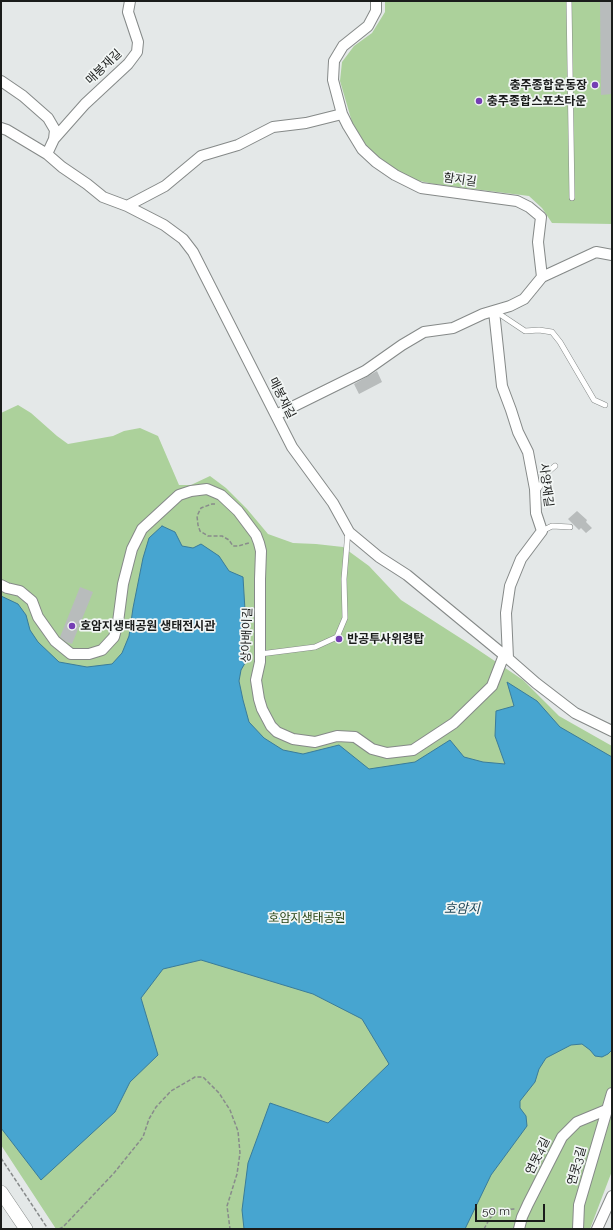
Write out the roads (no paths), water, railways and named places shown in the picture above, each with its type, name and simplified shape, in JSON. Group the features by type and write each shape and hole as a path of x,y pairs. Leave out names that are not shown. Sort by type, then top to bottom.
{"street":[{"name":"매봉재길","path":"47,154 54,139 84,104 128,64 137,52 138,42 128,12 130,1"},
{"name":"함지길","path":"376,1 376,11 368,26 343,46 334,61 333,80 342,114 348,126 362,149 376,162 396,175 421,188 517,201 529,207 541,217 538,242 542,277"},
{"path":"1,81 24,96 48,118 55,130 54,139"},
{"path":"126,206 165,186 200,156 238,145 273,126 306,123 342,114"},
{"name":"매봉재길","path":"1,128 7,130 47,154 62,167 104,197 164,225 183,239 193,252 292,447 333,503 349,532 369,549 407,575 506,656"},
{"path":"276,415 365,371 402,345 424,332 453,328 483,314 510,306 524,299 542,277 596,252 612,255"},
{"name":"사양재길","path":"494,311 502,386 518,432 528,452 535,489 536,513 542,531"},
{"name":"상아배이길","path":"1,586 20,591 32,601 38,617 55,641 71,654 89,654 102,650 114,638 128,563 132,549 142,529 179,495 207,488 221,495 238,511 256,534 259,543 261,551 260,662 256,680 259,699 266,717 277,732 293,739 315,742 337,736 356,737 372,749 386,753 413,750 454,724 492,686 506,656"},
{"path":"542,531 521,560 510,586 506,613 506,656 536,683 576,713 612,731"},
{"path":"606,1110 612,1092"},
{"name":"연못4길","path":"520,1229 522,1217 562,1137 577,1122 606,1110"},
{"name":"연못3길","path":"578,1229 579,1205 606,1110"},
{"path":"1,1192 26,1229"},
{"path":"597,1229 612,1196"}],"lane":[{"path":"569,1 572,198"},
{"path":"494,311 525,330 552,332 560,342 594,400 605,406"},
{"path":"535,489 539,488 548,472 555,466"},
{"path":"542,531 552,526 570,527"},
{"path":"260,654 315,647 337,637 345,618 344,579 348,530"}],"water":[{"name":"호암지","path":"162,526 175,532 182,546 193,548 201,544 219,556 229,571 243,577 245,610 249,636 248,658 241,670 239,681 243,700 249,722 264,738 283,750 303,754 339,745 369,769 415,762 450,740 464,757 483,762 505,764 495,736 496,711 514,706 507,682 537,701 560,727 612,757 612,1050 602,1057 595,1056 582,1044 571,1045 546,1058 539,1069 535,1082 520,1101 520,1108 526,1116 527,1126 491,1175 465,1229 244,1229 242,1210 248,1163 270,1103 328,1123 389,1064 362,1019 313,994 201,960 163,969 141,998 158,1055 130,1082 115,1112 41,1180 1,1128 1,596 18,604 26,615 30,630 38,642 59,662 87,667 112,664 122,653 129,636 143,558 149,538"}],"place":[{"name":"충주종합운동장","path":"595,85"},
{"name":"충주종합스포츠타운","path":"479,101"},
{"name":"호암지생태공원 생태전시관","path":"72,626"},
{"name":"반공투사위령탑","path":"339,639"}],"park label":[{"name":"호암지생태공원","path":"307,918"}]}
